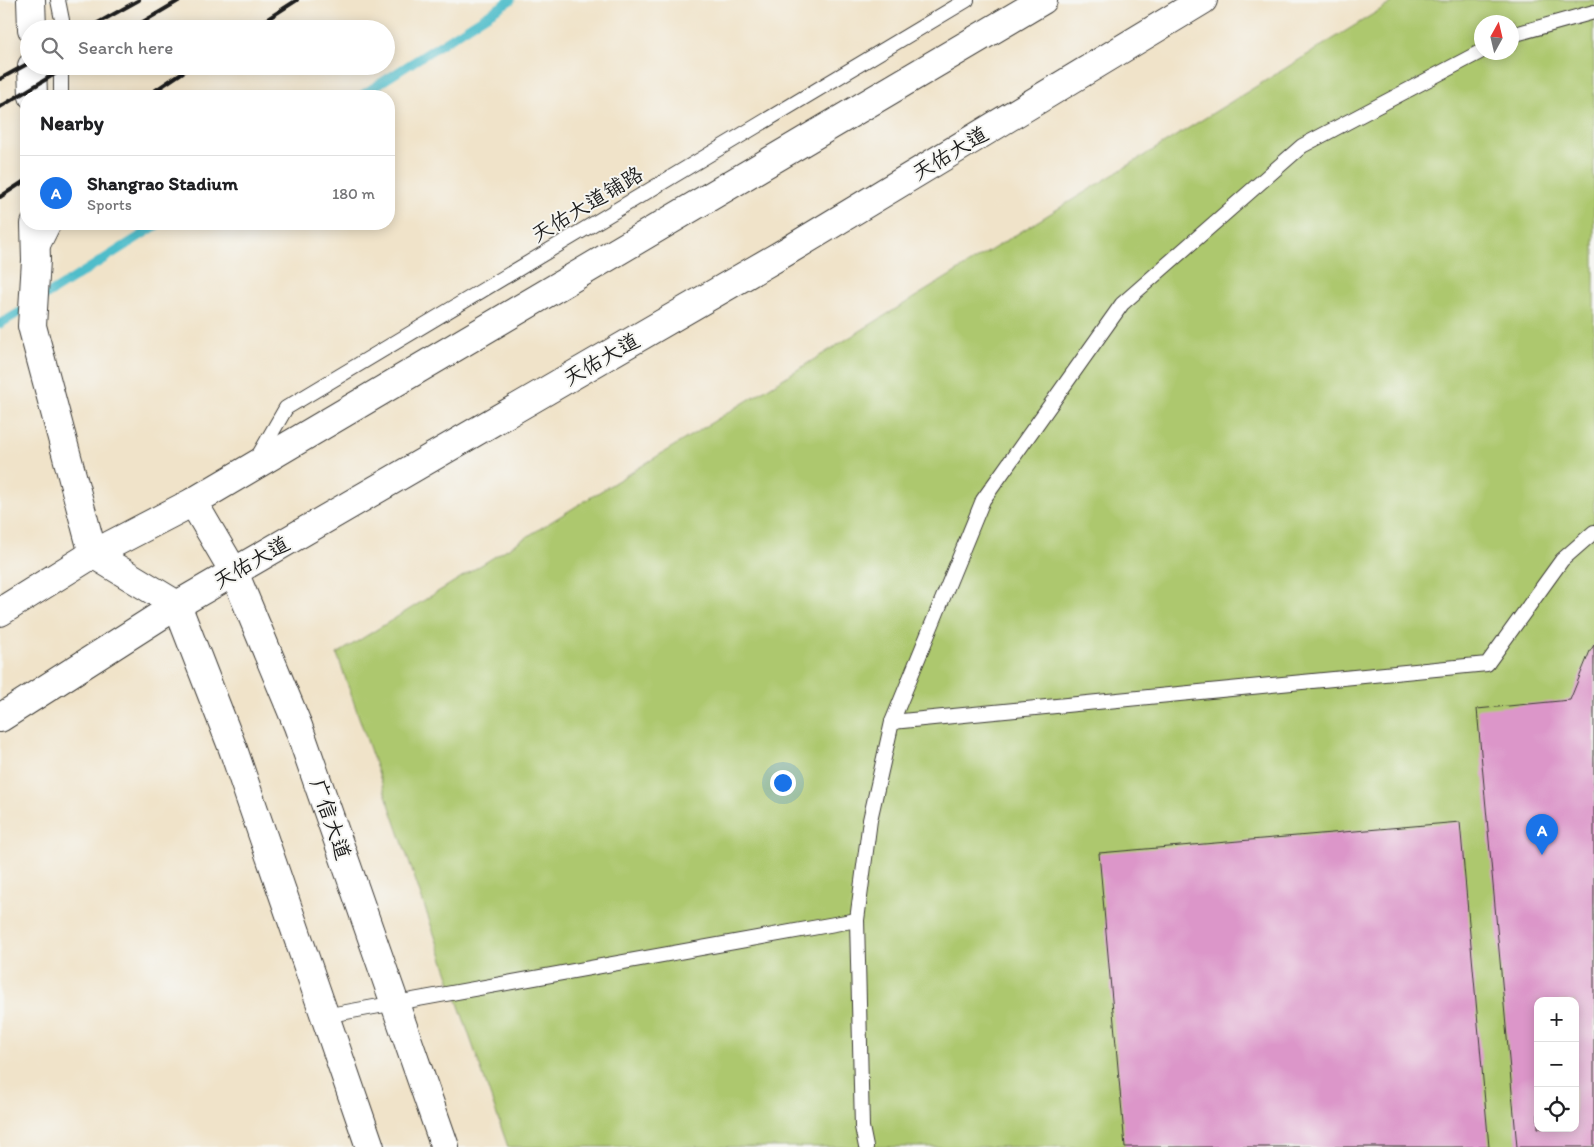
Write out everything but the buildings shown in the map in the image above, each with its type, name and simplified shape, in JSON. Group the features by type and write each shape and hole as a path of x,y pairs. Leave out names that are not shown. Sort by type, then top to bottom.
{"main road":[{"path":"31,0 32,20"},
{"path":"0,612 93,554 193,502 1043,0"},
{"name":"天佑大道","path":"0,718 176,605 784,253 1203,0"},
{"path":"32,75 33,90"},
{"path":"35,230 36,260 32,326 93,554 176,605 233,750 370,1147"},
{"name":"广信大道","path":"193,502 234,572 298,726 444,1147"}],"lane":[{"path":"58,0 62,20"},
{"name":"天佑大道铺路","path":"251,468 286,408 967,0"},
{"path":"1519,33 1594,12"},
{"path":"866,1147 862,1127 857,920 870,820 892,722 983,500 1122,304 1302,146 1474,55"},
{"path":"61,75 61,90"},
{"path":"36,260 51,230"},
{"path":"892,722 1487,664 1562,560 1594,532"},
{"path":"324,1016 857,920"}],"green space":[{"path":"1396,0 1594,0 1594,1147 508,1147 337,654"}],"waterway":[{"path":"395,74 511,0"},
{"path":"369,90 393,75"},
{"path":"39,300 150,230"},
{"path":"0,324 28,307"}],"railway":[{"path":"103,20 139,0"},
{"path":"146,20 180,0"},
{"path":"266,20 297,0"},
{"path":"0,79 20,68"},
{"path":"28,90 53,75"},
{"path":"156,90 178,75"},
{"path":"0,107 20,95"},
{"path":"0,197 20,184"}],"place":[{"name":"Shangrao Stadium","path":"1542,855"}]}
